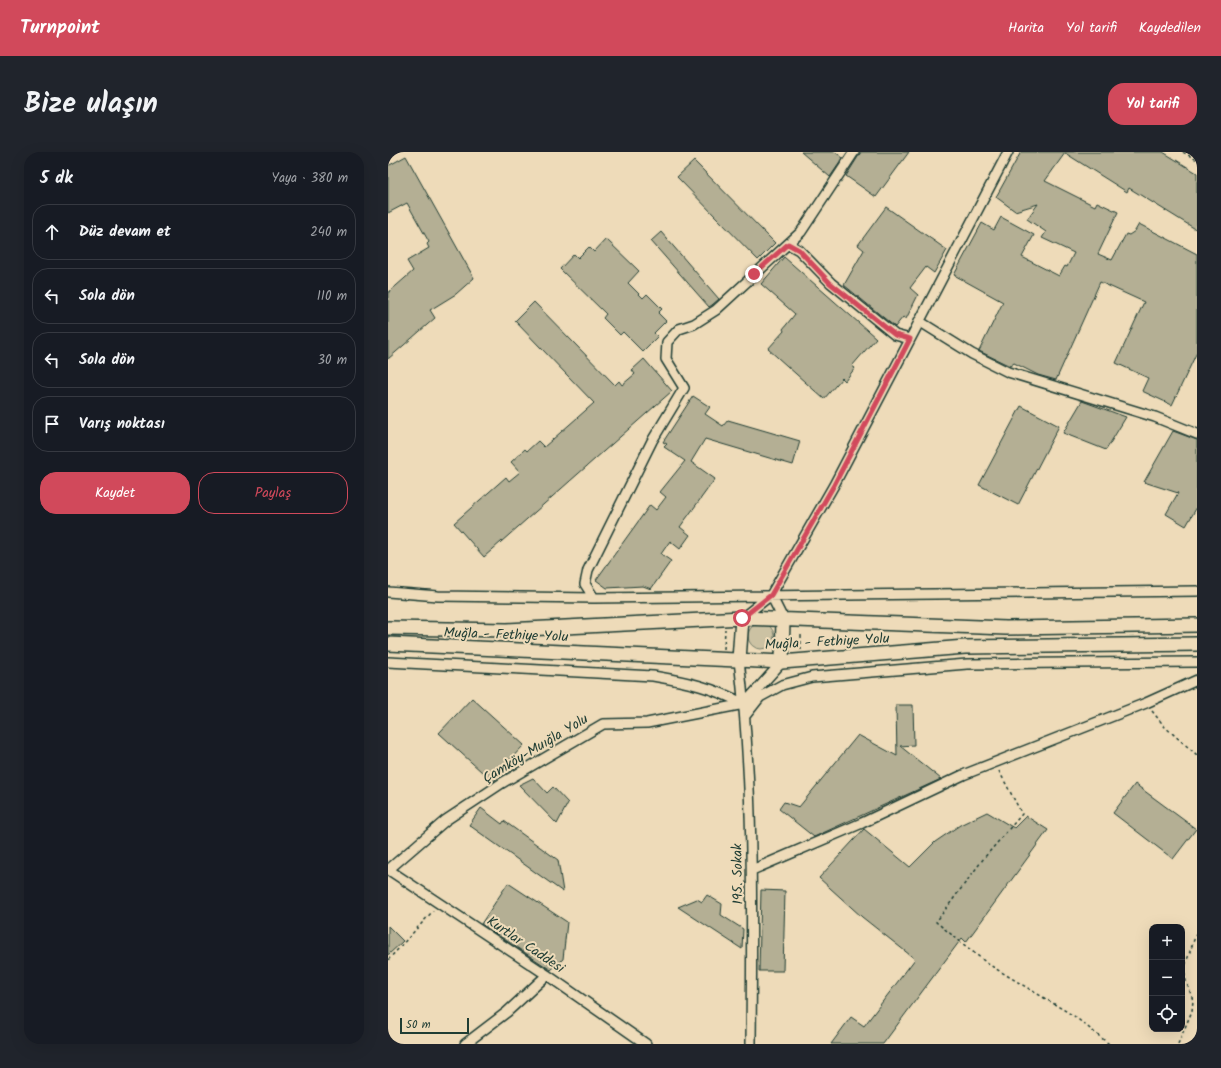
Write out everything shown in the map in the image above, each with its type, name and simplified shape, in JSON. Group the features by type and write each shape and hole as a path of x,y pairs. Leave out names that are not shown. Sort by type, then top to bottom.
{"highway":[{"name":"Muğla - Fethiye Yolu","path":"388,628 507,630 742,618 1006,628 1197,625"},
{"path":"739,660 742,618"},
{"path":"782,662 783,619"},
{"name":"Muğla - Fethiye Yolu","path":"388,644 782,662 965,647 1197,644"}],"street":[{"path":"594,598 585,584 588,570 652,441 684,388 666,359 668,342 679,329 694,324 716,310 801,232 854,152"},
{"path":"742,618 771,595 834,485 1008,152"},
{"path":"788,244 799,250 830,283 895,335 910,339"},
{"path":"919,321 972,354 1008,372 1120,406 1197,434"},
{"path":"388,592 438,596 594,598 1197,591"},
{"path":"771,595 783,619"},
{"name":"195. Sokak","path":"739,660 745,716 752,870 751,1044"},
{"path":"388,662 653,676 694,683 722,692 744,704 782,662"},
{"path":"745,716 760,697 782,685 812,677 967,664 1197,662"},
{"path":"752,870 862,823 994,762 1146,703 1197,680"},
{"name":"Çamköy-Muığla Yolu","path":"388,870 452,816 502,783 603,724 647,723 744,704"},
{"name":"Kurtlar Caddesi","path":"388,870 547,975 646,1044"},
{"path":"465,1044 507,1012 547,975"}],"path":[{"path":"1183,152 1197,160"},
{"path":"723,659 726,619"},
{"path":"801,620 801,660"},
{"path":"1146,703 1165,727 1197,755"},
{"path":"994,762 1022,814 984,858 936,922 988,964 1074,1016 1109,1044"},
{"path":"388,960 439,903"},
{"path":"1178,1044 1192,1011 1193,1000 1186,981 1184,969 1197,931"}],"shaded area":[{"path":"761,623 770,627 774,636 770,645 761,649 752,645 748,636 752,627"}],"building":[{"path":"801,152 835,152 843,158 830,177"},
{"path":"861,152 909,152 876,197 846,176"},
{"path":"1021,152 1163,152 1197,173 1197,230 1129,188 1127,192 1065,153 1045,181 1095,206 1097,202 1118,212 1098,254 1112,260 1126,234 1129,235 1135,231 1139,224 1197,254 1197,352 1172,405 1142,391 1148,378 1116,363 1144,302 1100,282 1056,380 1038,375 1014,363 1010,366 979,351 1003,302 954,275 982,223 994,230 1001,217 1034,235 1022,257 1059,276 1065,266 1067,267 1074,253 1042,238 1046,232 1027,219 1038,204 1015,211 996,197"},
{"path":"406,156 474,278 456,294 430,310 435,318 388,359 388,293 413,271 407,261 429,248 427,244 429,242 407,203 388,213 388,166"},
{"path":"694,161 775,243 758,260 677,177"},
{"path":"886,207 947,250 934,273 926,267 910,288 918,295 906,319 903,317 895,327 844,285 864,250 858,245"},
{"path":"661,232 719,299 712,305 709,307 651,241"},
{"path":"606,239 639,271 628,283 643,298 647,294 662,309 658,313 666,321 654,333 658,337 643,352 623,332 620,335 603,318 606,314 560,269 574,254 578,258 589,247 594,252"},
{"path":"784,257 876,338 852,366 855,368 845,381 842,378 824,399 768,349 784,331 783,329 795,314 761,284"},
{"path":"534,302 615,385 619,381 622,385 635,374 632,370 644,359 672,391 484,557 454,523 506,477 509,481 520,472 511,462 525,449 527,451 538,441 544,447 594,403 515,321"},
{"path":"693,396 710,407 705,414 723,426 728,420 800,441 793,465 705,439 691,462 715,479 680,527 690,535 680,549 670,541 661,554 671,561 651,589 643,586 607,588 596,580 650,505 656,510 666,497 660,492 685,461 664,447 667,444 663,442"},
{"path":"1082,401 1126,417 1106,450 1063,433"},
{"path":"1021,406 1059,426 1018,505 979,485"},
{"path":"1173,431 1197,440 1197,507 1186,526 1166,514 1178,493 1144,482"},
{"path":"472,698 524,745 506,764 509,767 493,782 439,733"},
{"path":"896,705 913,705 914,745 900,746 941,779 814,837 779,809 784,802 799,807 858,735 897,756"},
{"path":"533,778 547,793 553,787 568,803 557,824 519,785"},
{"path":"1135,784 1196,829 1173,859 1113,813"},
{"path":"481,808 502,824 504,821 558,860 563,892 469,825"},
{"path":"987,812 1014,828 1026,816 1048,830 966,942 962,938 883,1044 831,1044 851,1017 864,1026 915,959 862,917 819,878 864,829 910,867 935,842 960,825"},
{"path":"508,883 567,922 563,959 551,970 481,924"},
{"path":"761,890 785,891 783,971 759,971"},
{"path":"707,895 722,904 721,915 743,929 742,949 678,907 697,899 702,902"},
{"path":"388,926 403,941 388,955"}],"route":[{"path":"742,618 771,595 834,485 910,339 895,335 830,283 799,250 788,244 754,274"}]}
